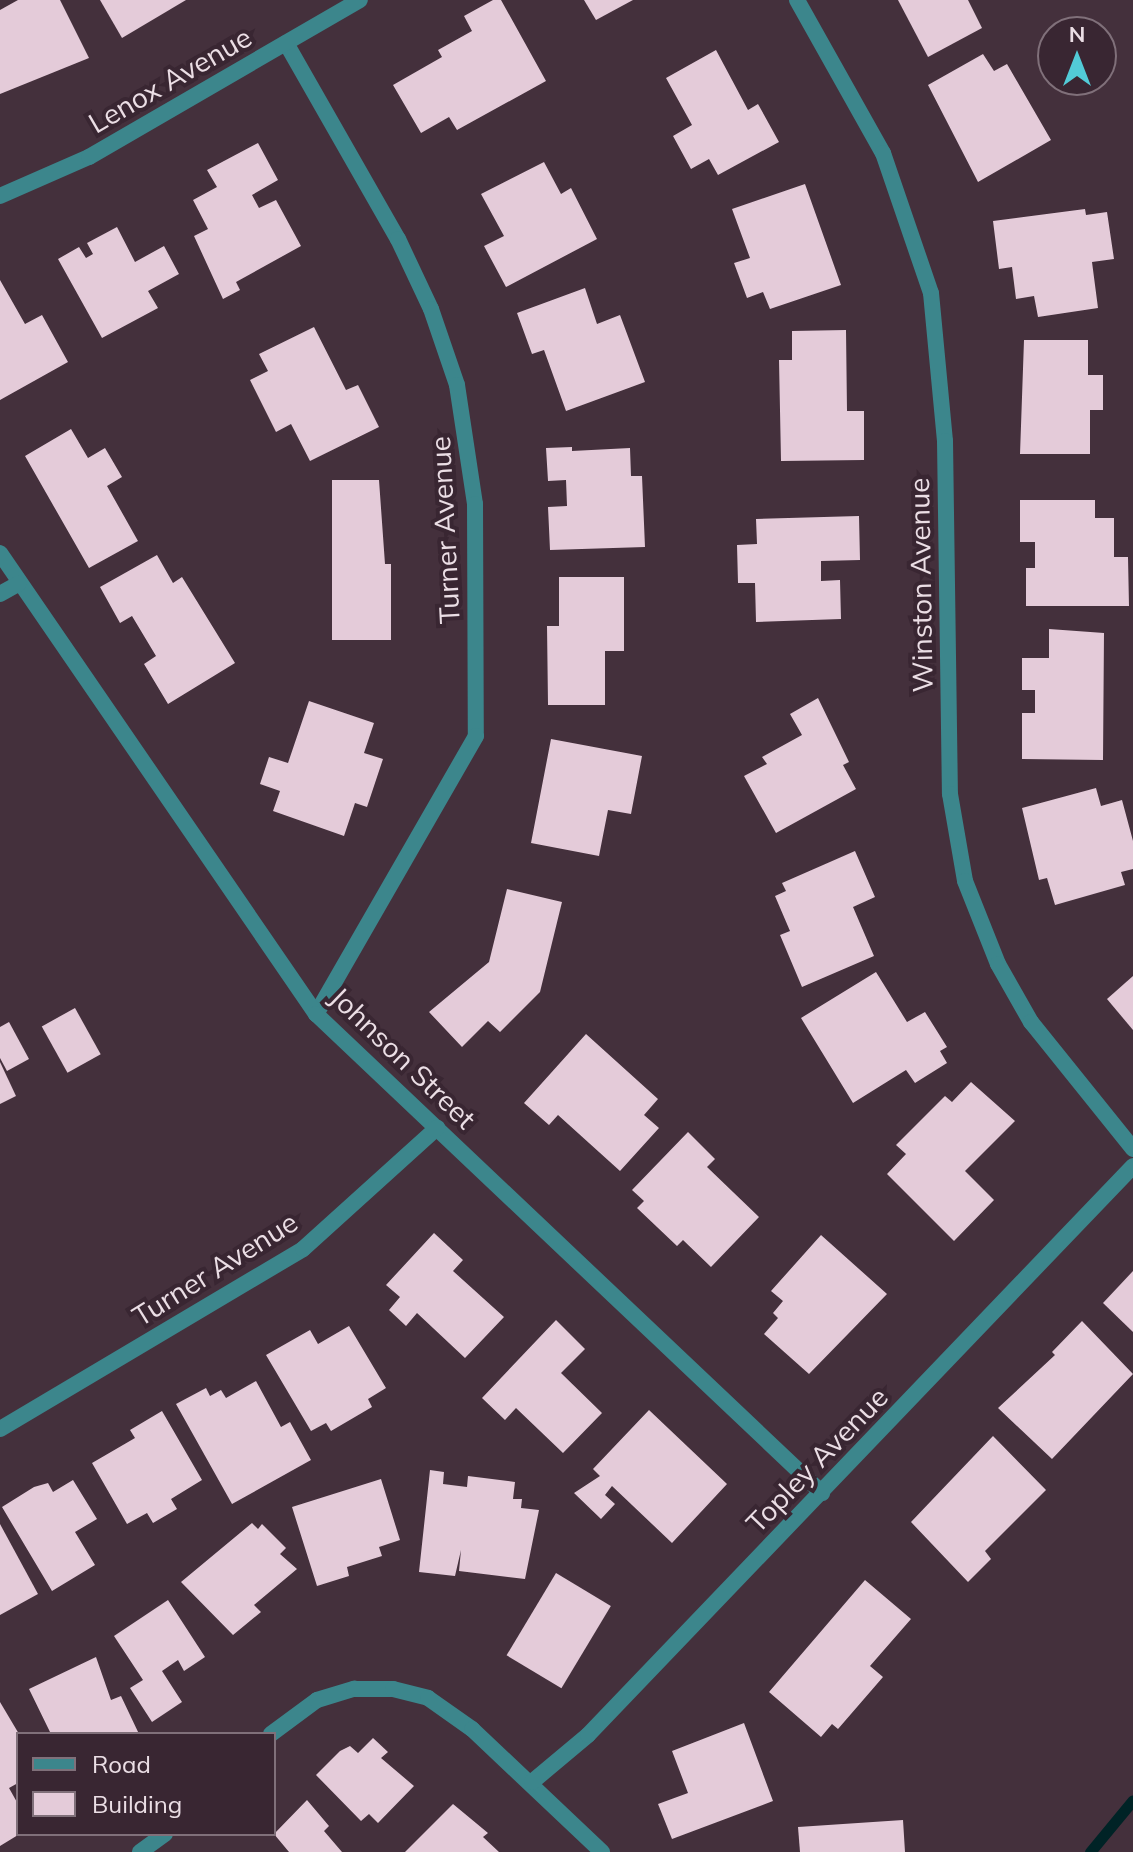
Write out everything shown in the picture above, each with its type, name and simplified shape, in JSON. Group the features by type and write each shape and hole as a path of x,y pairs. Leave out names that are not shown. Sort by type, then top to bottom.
{"street":[{"name":"Lenox Avenue","path":"0,196 89,157 360,0"},
{"name":"Winston Avenue","path":"797,0 883,153 931,293 943,403 950,794 965,881 998,964 1031,1022 1133,1149"},
{"name":"Turner Avenue","path":"286,43 398,239 431,309 457,385 475,504 476,736 316,1014"},
{"name":"Johnson Street","path":"0,553 18,584 316,1014 822,1493"},
{"path":"0,594 18,584"},
{"name":"Turner Avenue","path":"0,1429 303,1249 437,1128"},
{"name":"Topley Avenue","path":"532,1782 588,1735 1133,1166"},
{"path":"273,1732 302,1709 335,1694 393,1689 443,1707 532,1782 602,1852"},
{"path":"140,1852 162,1836"}],"building":[{"path":"18,0 60,0 89,58 0,94 0,10"},
{"path":"100,0 186,0 122,38"},
{"path":"493,0 501,0 546,81 457,130 449,117 421,133 393,85 442,57 438,50 472,31 464,16"},
{"path":"584,0 633,0 596,20"},
{"path":"898,0 968,0 982,28 928,57"},
{"path":"716,50 748,110 758,104 779,142 718,175 709,159 691,169 673,136 692,125 666,78"},
{"path":"983,54 994,71 1007,64 1051,140 978,182 928,85"},
{"path":"258,143 278,180 252,195 259,208 276,200 301,246 236,282 240,290 223,299 194,236 208,229 193,200 217,187 207,170"},
{"path":"544,162 561,194 571,188 597,239 506,287 484,246 504,236 481,194"},
{"path":"805,184 841,285 770,309 763,292 747,298 734,263 750,258 732,209"},
{"path":"1085,209 1086,215 1107,212 1114,259 1092,262 1098,308 1038,317 1034,296 1016,299 1012,267 999,269 993,221"},
{"path":"117,227 135,262 164,246 179,274 148,291 158,308 102,338 58,259 79,247 86,258 93,254 87,243"},
{"path":"0,280 25,324 42,315 68,362 0,400"},
{"path":"585,288 597,324 620,315 645,382 566,411 544,350 532,354 517,313"},
{"path":"314,327 346,390 358,385 379,427 310,461 291,424 276,432 250,380 268,371 259,354"},
{"path":"846,330 847,411 864,411 864,460 781,461 779,360 792,360 792,331"},
{"path":"1024,340 1088,340 1088,375 1103,375 1103,410 1090,410 1090,454 1020,454"},
{"path":"71,429 88,458 105,448 122,477 107,486 138,541 89,568 25,456"},
{"path":"572,447 572,451 630,448 631,476 642,476 645,547 550,550 548,507 567,506 566,480 548,481 546,448"},
{"path":"332,480 379,480 385,564 391,564 391,640 332,640"},
{"path":"1020,500 1095,500 1095,518 1114,518 1114,557 1128,557 1129,606 1026,606 1026,568 1035,568 1035,542 1020,542"},
{"path":"859,516 860,560 821,561 821,581 840,580 841,619 756,622 755,583 738,583 737,545 757,544 756,519"},
{"path":"157,555 173,583 182,577 235,663 168,704 144,664 156,656 132,616 120,623 100,587"},
{"path":"559,577 624,577 624,651 605,651 605,705 548,705 547,626 559,626"},
{"path":"1049,629 1104,633 1103,760 1022,759 1022,713 1035,713 1035,690 1022,690 1022,658 1049,658"},
{"path":"818,698 849,762 843,765 856,789 776,833 744,776 767,764 762,757 802,735 790,714"},
{"path":"309,701 374,723 364,753 383,759 367,807 355,803 344,836 273,811 280,791 260,784 269,757 288,763"},
{"path":"551,739 642,756 631,814 608,810 599,856 531,843"},
{"path":"1096,788 1101,806 1122,800 1133,841 1133,869 1121,872 1125,885 1055,905 1047,878 1039,880 1022,808"},
{"path":"855,851 875,897 853,907 874,956 802,987 780,935 790,931 775,896 786,891 782,883"},
{"path":"507,889 562,902 540,992 500,1032 488,1021 462,1047 429,1012 489,962"},
{"path":"876,972 907,1022 925,1012 947,1047 940,1051 947,1063 915,1083 906,1070 853,1103 801,1018"},
{"path":"1133,976 1133,1030 1107,999"},
{"path":"75,1008 101,1054 67,1073 42,1026"},
{"path":"9,1022 29,1059 7,1071 0,1058 0,1027"},
{"path":"586,1034 658,1099 644,1115 659,1128 620,1171 558,1115 549,1125 524,1103"},
{"path":"0,1062 16,1096 0,1104"},
{"path":"971,1082 1015,1121 965,1171 994,1200 954,1241 887,1174 906,1154 896,1145 945,1096 952,1102"},
{"path":"688,1132 715,1159 707,1167 759,1217 711,1267 683,1240 677,1246 637,1208 644,1201 632,1190"},
{"path":"434,1233 463,1260 453,1271 504,1317 465,1358 417,1313 406,1326 389,1310 400,1297 386,1285"},
{"path":"821,1235 887,1294 809,1374 764,1334 778,1318 773,1313 783,1301 771,1291"},
{"path":"1133,1271 1133,1332 1103,1303"},
{"path":"556,1320 585,1349 561,1373 602,1413 563,1453 516,1408 505,1420 482,1398"},
{"path":"1082,1321 1133,1374 1052,1459 998,1408 1055,1355 1052,1352"},
{"path":"349,1326 386,1388 368,1399 372,1407 331,1431 326,1423 311,1431 266,1355 310,1330 318,1344"},
{"path":"256,1381 281,1427 290,1422 311,1460 232,1504 176,1404 206,1388 210,1396 221,1390 226,1398"},
{"path":"649,1410 727,1484 672,1543 612,1486 605,1495 615,1504 601,1519 574,1493 600,1476 593,1469"},
{"path":"162,1411 202,1480 171,1499 177,1509 153,1523 147,1513 127,1524 92,1463 135,1438 130,1430"},
{"path":"993,1436 1046,1490 985,1551 991,1559 968,1582 911,1522"},
{"path":"430,1470 444,1472 443,1484 467,1487 468,1476 515,1482 513,1499 522,1499 521,1508 539,1510 525,1579 459,1571 461,1550 455,1576 419,1572"},
{"path":"381,1479 400,1540 379,1547 382,1556 347,1567 349,1576 317,1586 292,1507"},
{"path":"73,1480 97,1519 75,1532 95,1565 52,1591 2,1507 34,1487 48,1483 53,1492"},
{"path":"252,1523 258,1529 262,1524 286,1548 280,1554 297,1569 254,1605 261,1612 233,1635 181,1582"},
{"path":"0,1524 38,1594 0,1615"},
{"path":"556,1573 611,1606 561,1688 507,1655"},
{"path":"865,1580 911,1619 870,1666 883,1677 838,1729 832,1724 821,1737 769,1692"},
{"path":"168,1600 205,1657 184,1671 178,1660 162,1671 182,1702 152,1722 130,1688 143,1680 114,1636"},
{"path":"96,1657 111,1700 121,1696 138,1732 50,1732 29,1689"},
{"path":"0,1702 18,1732 16,1784 9,1788 16,1800 16,1836 0,1846"},
{"path":"744,1723 773,1801 672,1839 658,1804 688,1793 672,1751"},
{"path":"373,1738 388,1752 381,1758 414,1786 378,1823 369,1814 361,1821 316,1775 340,1751 350,1746 358,1753"},
{"path":"307,1800 329,1826 324,1831 342,1852 289,1852 276,1836 276,1832"},
{"path":"453,1804 488,1833 483,1837 499,1852 405,1852"},
{"path":"903,1820 905,1852 800,1852 798,1827"}],"waterway":[{"path":"1090,1852 1133,1800"}]}
